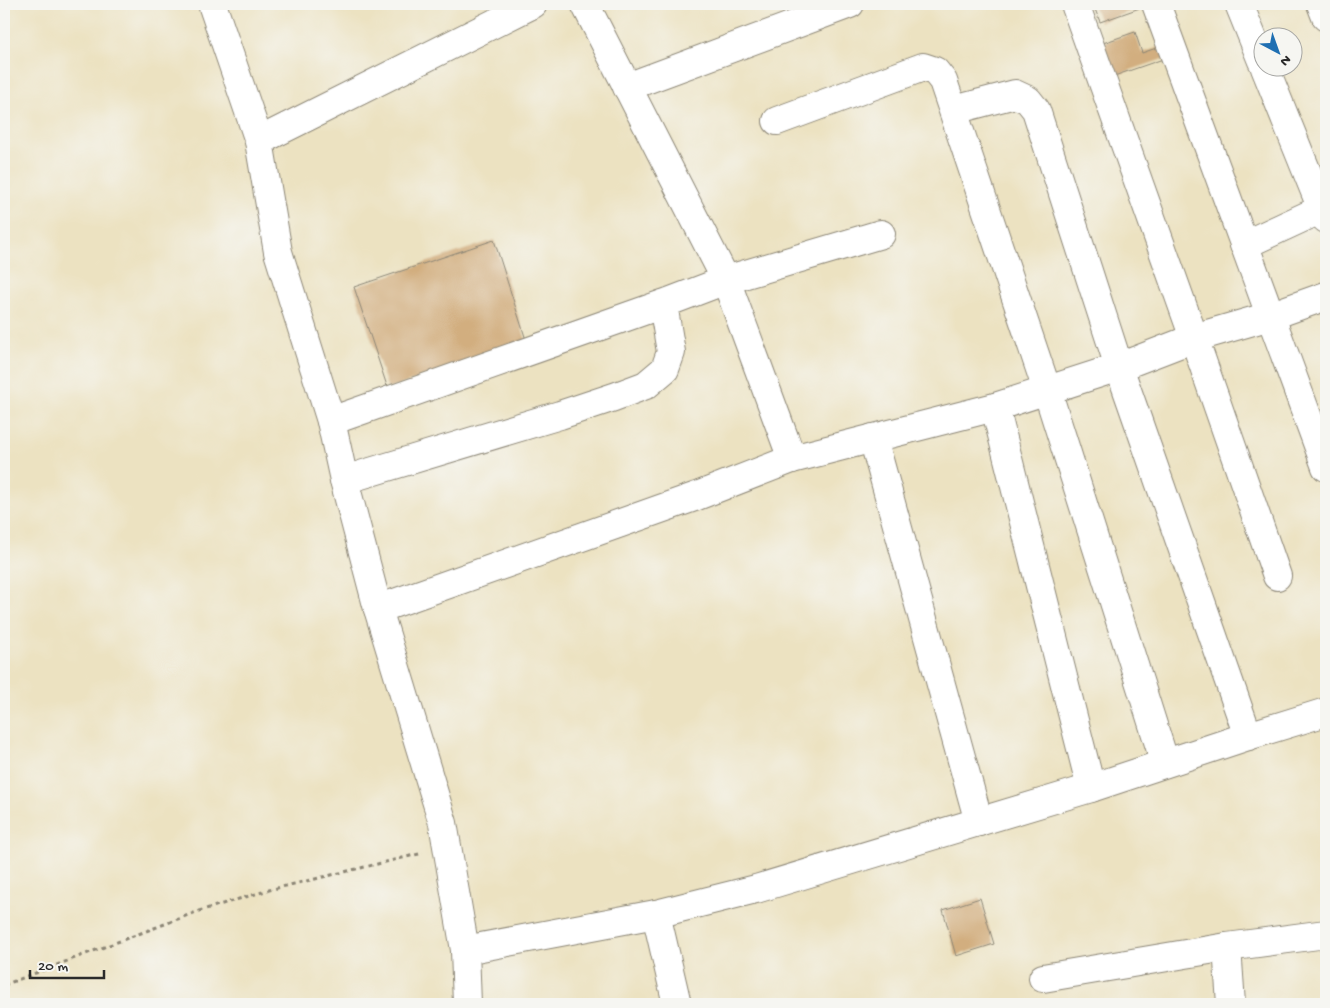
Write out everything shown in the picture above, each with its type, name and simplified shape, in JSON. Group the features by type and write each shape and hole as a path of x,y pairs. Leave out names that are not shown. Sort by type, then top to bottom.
{"street":[{"path":"212,4 259,142 278,252 331,421 344,480 378,609 440,814 448,846 465,950 468,1004"},
{"path":"259,142 533,4"},
{"path":"585,4 726,280 792,459"},
{"path":"627,87 850,4"},
{"path":"1075,4 1194,338 1276,576"},
{"path":"1156,4 1326,467"},
{"path":"1239,4 1252,36"},
{"path":"1321,4 1326,17"},
{"path":"777,122 922,67 935,71 943,80 1047,390 1165,764"},
{"path":"1244,245 1325,212 1269,78"},
{"path":"954,110 1015,94 1028,100 1036,110 1118,367 1248,736"},
{"path":"331,421 726,280 881,234"},
{"path":"378,609 697,496 792,459 995,407 1118,367 1194,338 1270,316 1326,296"},
{"path":"344,480 560,415 646,385 665,368 671,352 663,304"},
{"path":"995,407 1091,788"},
{"path":"872,438 978,822"},
{"path":"465,950 656,914 774,883 1091,788 1326,712"},
{"path":"656,914 677,1004"},
{"path":"1043,978 1227,947 1326,934"},
{"path":"1227,947 1231,1004"}],"path":[{"path":"4,984 199,911 269,890 448,846"}],"building":[{"path":"1093,4 1147,4 1148,5 1100,22"},
{"path":"1135,32 1142,53 1162,46 1166,58 1114,76 1103,43"},
{"path":"494,240 527,343 388,389 354,287"},
{"path":"980,898 994,944 956,956 943,910"}]}
